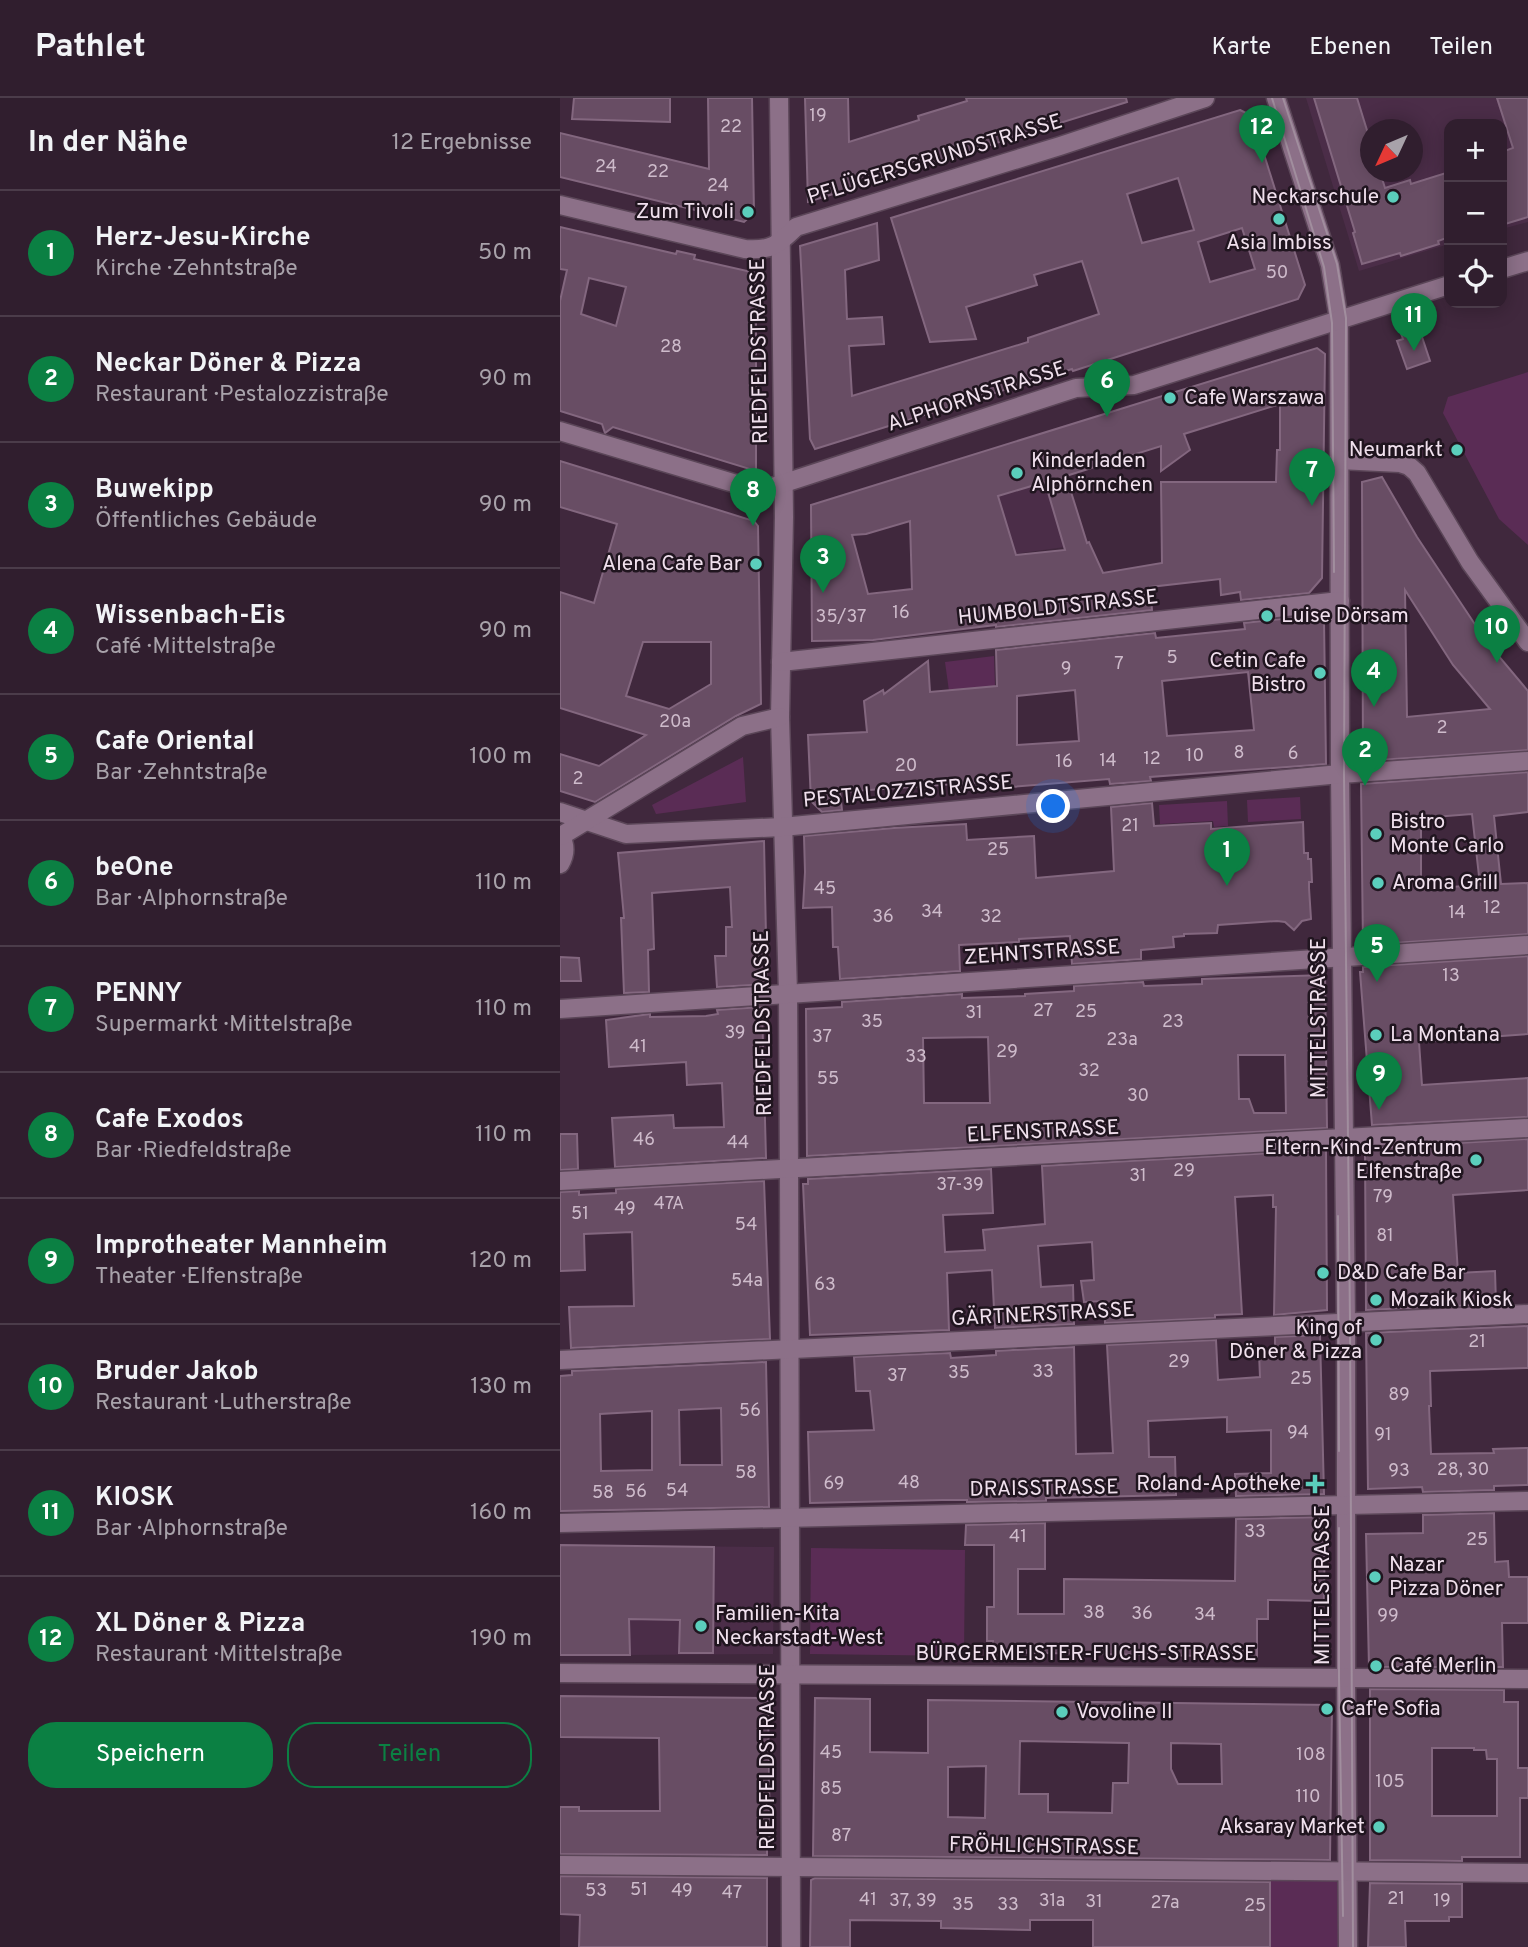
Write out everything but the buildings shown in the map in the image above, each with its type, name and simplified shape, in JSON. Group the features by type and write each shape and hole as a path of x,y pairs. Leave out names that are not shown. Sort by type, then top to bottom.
{"street":[{"name":"RIEDFELDSTRASSE","path":"779,98 784,484 780,717 788,993 791,1947"},
{"name":"PFLÜGERSGRUNDSTRASSE","path":"560,205 745,249 765,250 782,241 796,227 1060,146 1205,98"},
{"name":"MITTELSTRASSE","path":"1276,98 1330,265 1339,320 1339,774 1346,1323 1348,1947"},
{"path":"1507,267 1528,261"},
{"name":"ALPHORNSTRASSE","path":"560,430 760,491 1076,388 1134,385 1444,287"},
{"path":"1339,460 1400,463 1409,466 1424,485 1470,562 1528,642"},
{"name":"HUMBOLDTSTRASSE","path":"781,662 1340,601"},
{"path":"560,864 565,855 565,847 560,836 742,726 780,717"},
{"name":"PESTALOZZISTRASSE","path":"560,812 626,834 782,827 1339,774 1528,761"},
{"name":"ZEHNTSTRASSE","path":"560,1009 1528,945"},
{"name":"ELFENSTRASSE","path":"560,1181 1528,1128"},
{"name":"GÄRTNERSTRASSE","path":"560,1360 1528,1314"},
{"name":"DRAISSTRASSE","path":"560,1522 1528,1501"},
{"name":"BÜRGERMEISTER-FUCHS-STRASSE","path":"560,1673 1528,1679"},
{"name":"FRÖHLICHSTRASSE","path":"560,1865 1528,1873"}],"shaded area":[{"name":"Neckarschule","path":"1306,98 1528,98 1528,222 1507,228 1507,119 1444,119 1444,246 1359,271"},
{"path":"1528,372 1528,545 1499,519 1443,413 1448,397"},
{"name":"Kinderladen Alphörnchen","path":"1030,437 1065,547 1015,554 986,451"},
{"path":"994,656 995,686 949,691 945,662"},
{"path":"743,757 746,802 656,814 652,805"},
{"path":"1300,797 1301,819 1248,822 1247,800"},
{"path":"1227,801 1228,826 1214,827 1213,821 1160,824 1159,805"},
{"name":"Familien-Kita Neckarstadt-West","path":"560,1545 774,1547 773,1654 630,1655 629,1598 560,1597"},
{"path":"811,1548 965,1550 964,1656 810,1654"},
{"path":"1271,1877 1340,1878 1341,1947 1271,1947"}],"tram line":[{"path":"1272,98 1324,267 1332,323 1334,572"},
{"path":"1283,98 1337,264 1346,318 1344,774 1353,1947"},
{"path":"1338,1216 1339,1451"},
{"path":"1339,1528 1343,1916"}],"place":[{"name":"XL Döner & Pizza","path":"1262,163"},
{"name":"Neckarschule","path":"1393,197"},
{"name":"Zum Tivoli","path":"748,212"},
{"name":"Asia Imbiss","path":"1279,219"},
{"name":"KIOSK","path":"1414,351"},
{"name":"Cafe Warszawa","path":"1170,398"},
{"name":"beOne","path":"1107,417"},
{"name":"Neumarkt","path":"1457,450"},
{"name":"Kinderladen Alphörnchen","path":"1017,473"},
{"name":"PENNY","path":"1312,506"},
{"name":"Cafe Exodos","path":"753,526"},
{"name":"Alena Cafe Bar","path":"756,564"},
{"name":"Buwekipp","path":"823,593"},
{"name":"Luise Dörsam","path":"1267,616"},
{"name":"Bruder Jakob","path":"1497,663"},
{"name":"Cetin Cafe Bistro","path":"1320,673"},
{"name":"Wissenbach-Eis","path":"1374,707"},
{"name":"Neckar Döner & Pizza","path":"1365,786"},
{"name":"Bistro Monte Carlo","path":"1376,834"},
{"name":"Aroma Grill","path":"1378,883"},
{"name":"Herz-Jesu-Kirche","path":"1227,886"},
{"name":"Cafe Oriental","path":"1377,982"},
{"name":"La Montana","path":"1376,1035"},
{"name":"Improtheater Mannheim","path":"1379,1110"},
{"name":"Eltern-Kind-Zentrum Elfenstraße","path":"1476,1160"},
{"name":"D&D Cafe Bar","path":"1323,1273"},
{"name":"Mozaik Kiosk","path":"1376,1300"},
{"name":"King of Döner & Pizza","path":"1376,1340"},
{"name":"Roland-Apotheke","path":"1315,1484"},
{"name":"Nazar Pizza Döner","path":"1375,1577"},
{"name":"Familien-Kita Neckarstadt-West","path":"701,1626"},
{"name":"Café Merlin","path":"1376,1666"},
{"name":"Caf'e Sofia","path":"1327,1709"},
{"name":"Vovoline II","path":"1062,1712"},
{"name":"Aksaray Market","path":"1379,1827"}]}
